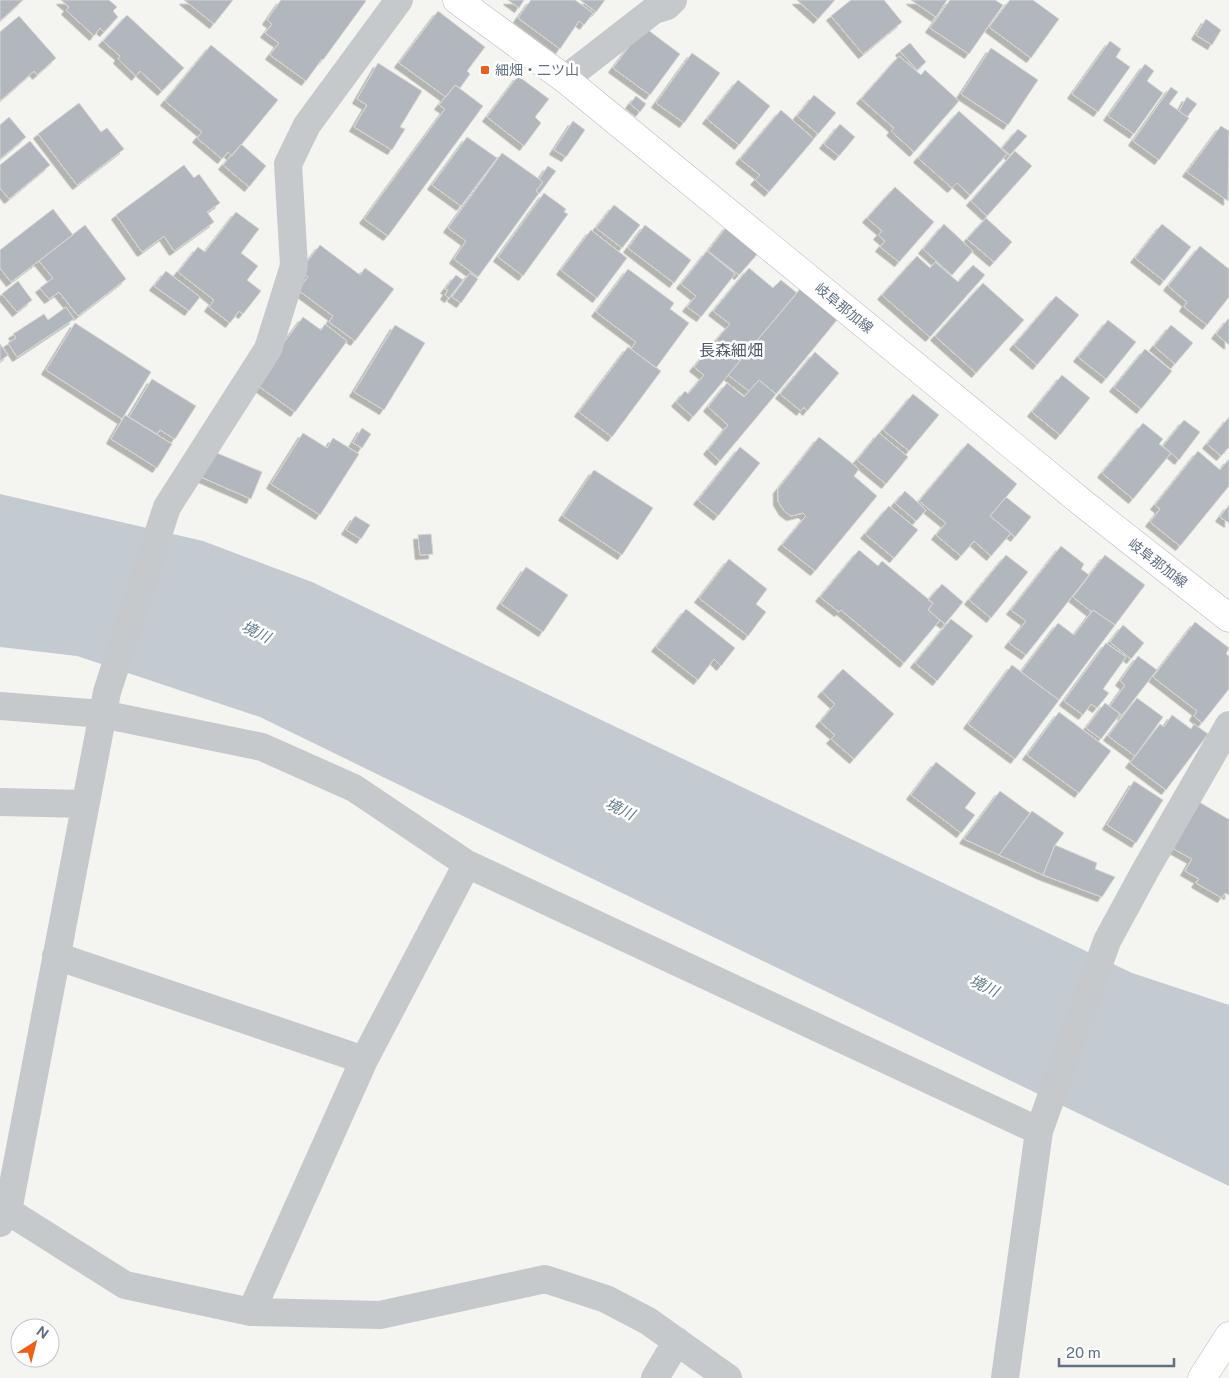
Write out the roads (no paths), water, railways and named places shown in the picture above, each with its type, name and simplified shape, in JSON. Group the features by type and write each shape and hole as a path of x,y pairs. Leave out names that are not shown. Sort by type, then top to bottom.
{"main road":[{"name":"岐阜那加線","path":"457,0 565,79 1085,505 1229,618"},
{"path":"1202,1378 1229,1336"}],"street":[{"path":"399,0 307,125 288,164 294,266 268,349 167,507 104,703 56,956 3,1213 125,1285 251,1312 380,1315 545,1279 606,1299 648,1320 728,1378"},
{"path":"565,79 654,10 667,6 673,0"},
{"path":"0,706 104,703 262,747 354,788 467,864 1041,1127"},
{"path":"1005,1378 1041,1127 1106,941 1229,725"},
{"path":"0,802 85,804"},
{"path":"251,1312 364,1060 467,864"},
{"path":"56,956 364,1060"},
{"path":"655,1378 677,1341"}],"water":[{"name":"境川","path":"0,494 203,541 312,582 1132,973 1229,1005 1229,1186 260,717 77,656 0,647"}],"place":[{"name":"細畑・二ツ山","path":"485,70"}],"district":[{"name":"長森細畑","path":"731,350"}]}
